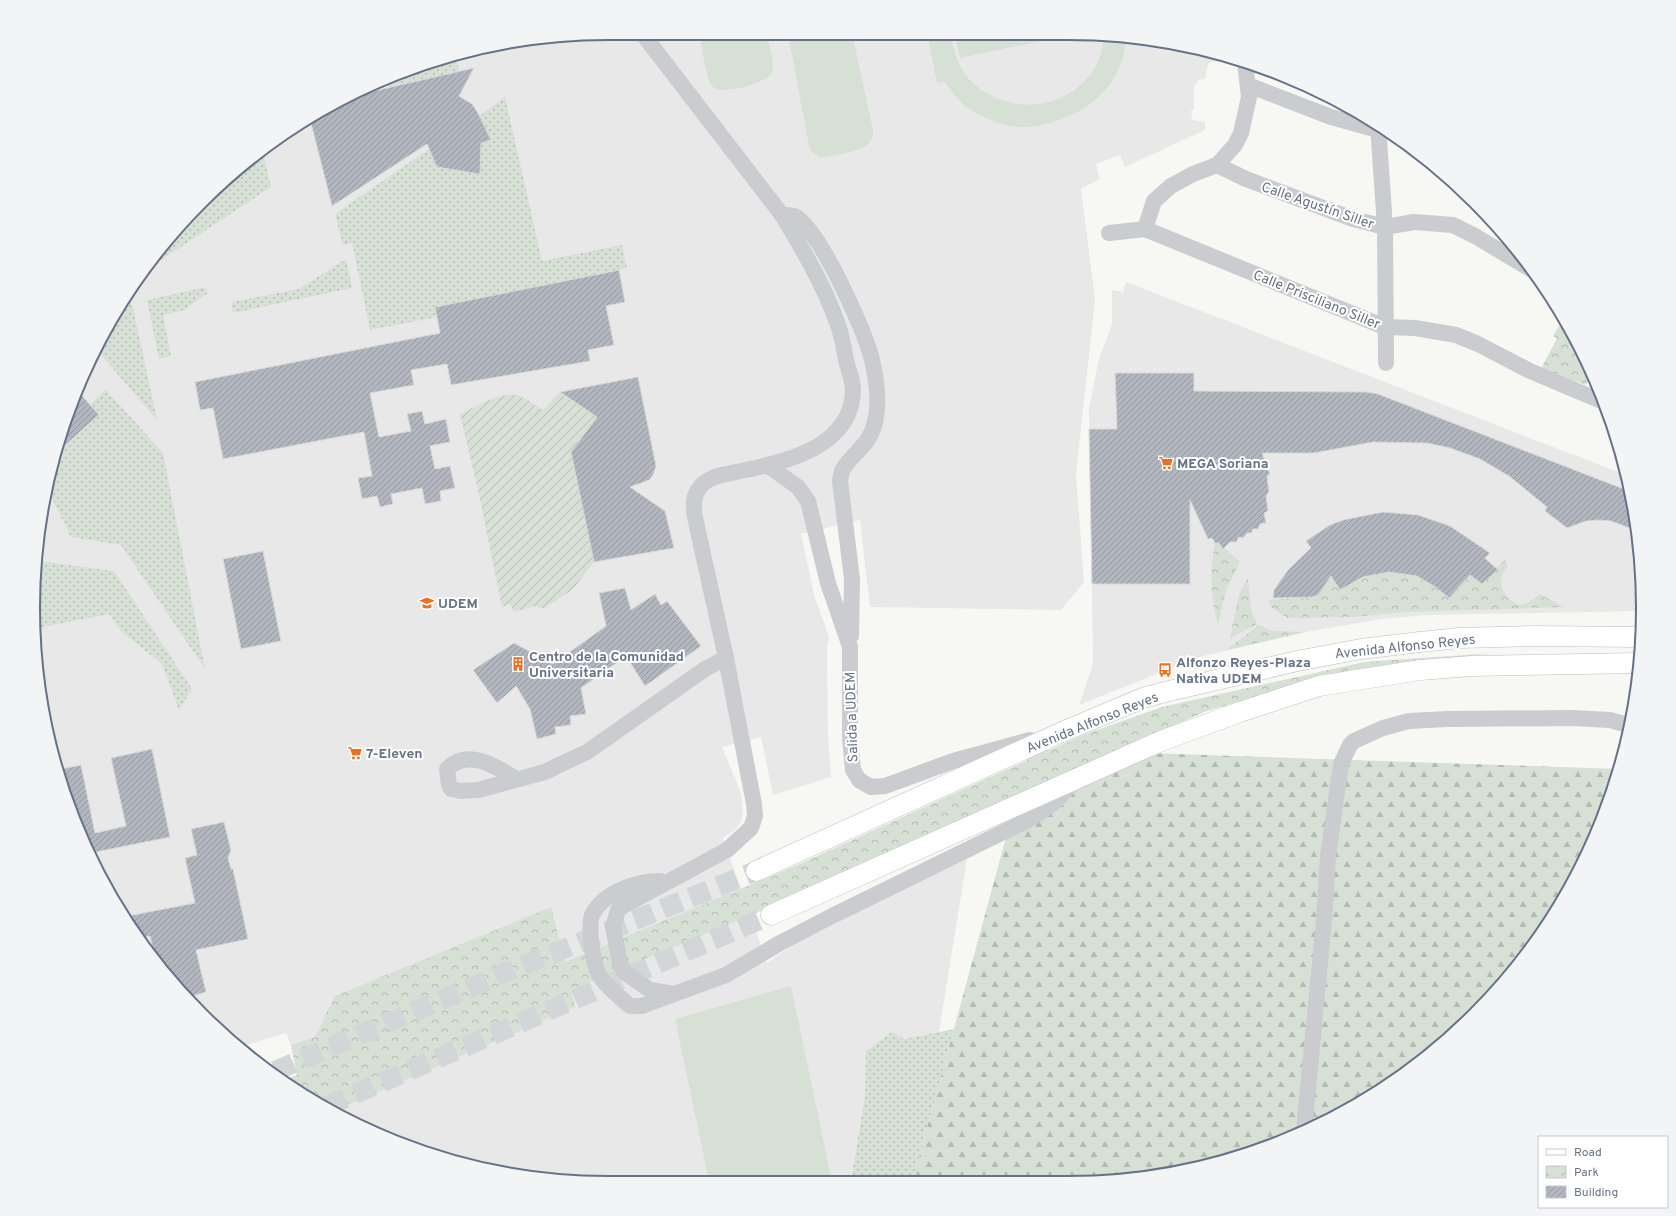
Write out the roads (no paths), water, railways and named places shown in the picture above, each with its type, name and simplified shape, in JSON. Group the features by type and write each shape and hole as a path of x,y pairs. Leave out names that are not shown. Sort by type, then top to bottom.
{"main road":[{"name":"Avenida Alfonso Reyes","path":"756,871 1062,732 1143,698 1165,692 1297,661 1361,649 1459,638 1635,637"},
{"name":"Avenida Alfonso Reyes","path":"771,915 1160,741 1319,686 1420,670 1464,667 1633,663"}],"street":[{"path":"647,40 782,214 797,237 815,272 839,326 853,389 850,407 841,428 830,439 808,452 767,465 718,476 706,482 698,490 694,500 694,513 726,658 755,816 751,828 727,850 667,881 618,910 613,927 620,963 624,972 650,990 674,994"},
{"path":"1109,233 1145,229 1154,201 1171,186 1193,174 1217,165 1235,145 1241,133 1248,104 1246,68"},
{"path":"1248,86 1331,118 1368,126"},
{"path":"1378,132 1385,227 1386,363"},
{"name":"Calle Agustín Siller","path":"1217,165 1253,182 1353,219 1385,227 1414,222 1453,225 1475,236 1519,262"},
{"path":"782,214 794,216 816,238 859,322 871,356 877,406 875,423 869,437 860,451 842,470 840,481 852,579 850,647"},
{"name":"Calle Prisciliano Siller","path":"1145,229 1385,328 1415,328 1456,335 1478,344 1530,371 1596,398"},
{"name":"Salida a UDEM","path":"767,465 798,487 808,501 828,583 850,647 849,696 853,770 863,784 871,787 885,786 953,761 1062,732"},
{"path":"515,778 545,772 586,752 704,669 726,658"},
{"path":"1305,1124 1324,921 1328,856 1341,764 1350,744 1383,728 1409,721 1448,719 1598,718 1624,724"},
{"path":"667,881 649,881 615,893 599,905 592,914 592,941 598,974 630,1006 642,1006 726,975 780,943 823,920 1032,818 1056,801 1076,779"}],"tunnel":[{"path":"278,1070 509,971 756,871"},
{"path":"332,1104 771,915"}],"place":[{"name":"MEGA Soriana","path":"1166,463"},
{"name":"UDEM","path":"427,603"},
{"name":"Centro de la Comunidad Universitaria","path":"518,664"},
{"name":"Alfonzo Reyes-Plaza Nativa UDEM","path":"1165,670"},
{"name":"7-Eleven","path":"355,753"}]}
